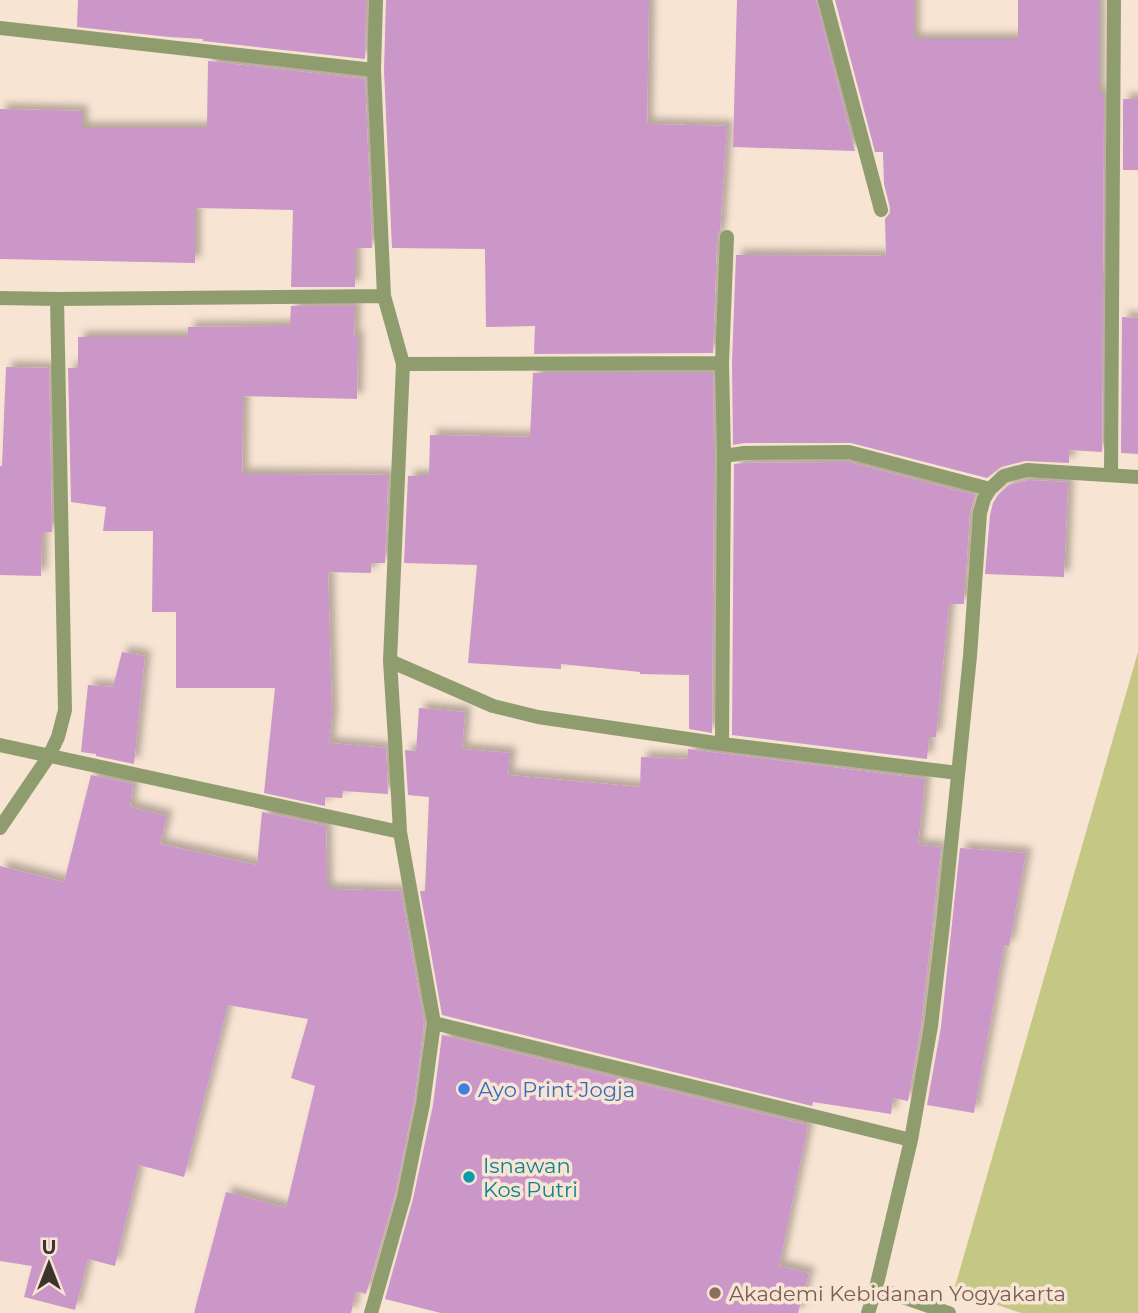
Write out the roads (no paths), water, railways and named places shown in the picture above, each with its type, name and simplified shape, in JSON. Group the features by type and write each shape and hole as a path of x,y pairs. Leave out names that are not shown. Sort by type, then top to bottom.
{"street":[{"path":"370,1313 404,1197 423,1104 434,1023 400,832 390,661 403,364 384,296 374,70 376,0"},
{"path":"825,0 881,210"},
{"path":"1111,474 1114,0"},
{"path":"0,28 374,70"},
{"path":"722,744 722,363 727,236"},
{"path":"0,298 384,296"},
{"path":"0,828 49,756 58,737 65,710 57,299"},
{"path":"403,364 722,363"},
{"path":"724,456 744,453 849,452 990,489"},
{"path":"868,1313 911,1140 931,1026 970,656 980,513 984,499 1004,476 1027,470 1138,477"},
{"path":"390,661 494,706 538,717 722,744 958,773"},
{"path":"0,745 400,832"},
{"path":"434,1023 911,1140"},
{"path":"876,1288 949,1313"}],"place":[{"name":"Ayo Print Jogja","path":"464,1089"},
{"name":"Isnawan Kos Putri","path":"469,1177"},
{"name":"Akademi Kebidanan Yogyakarta","path":"715,1293"}]}
